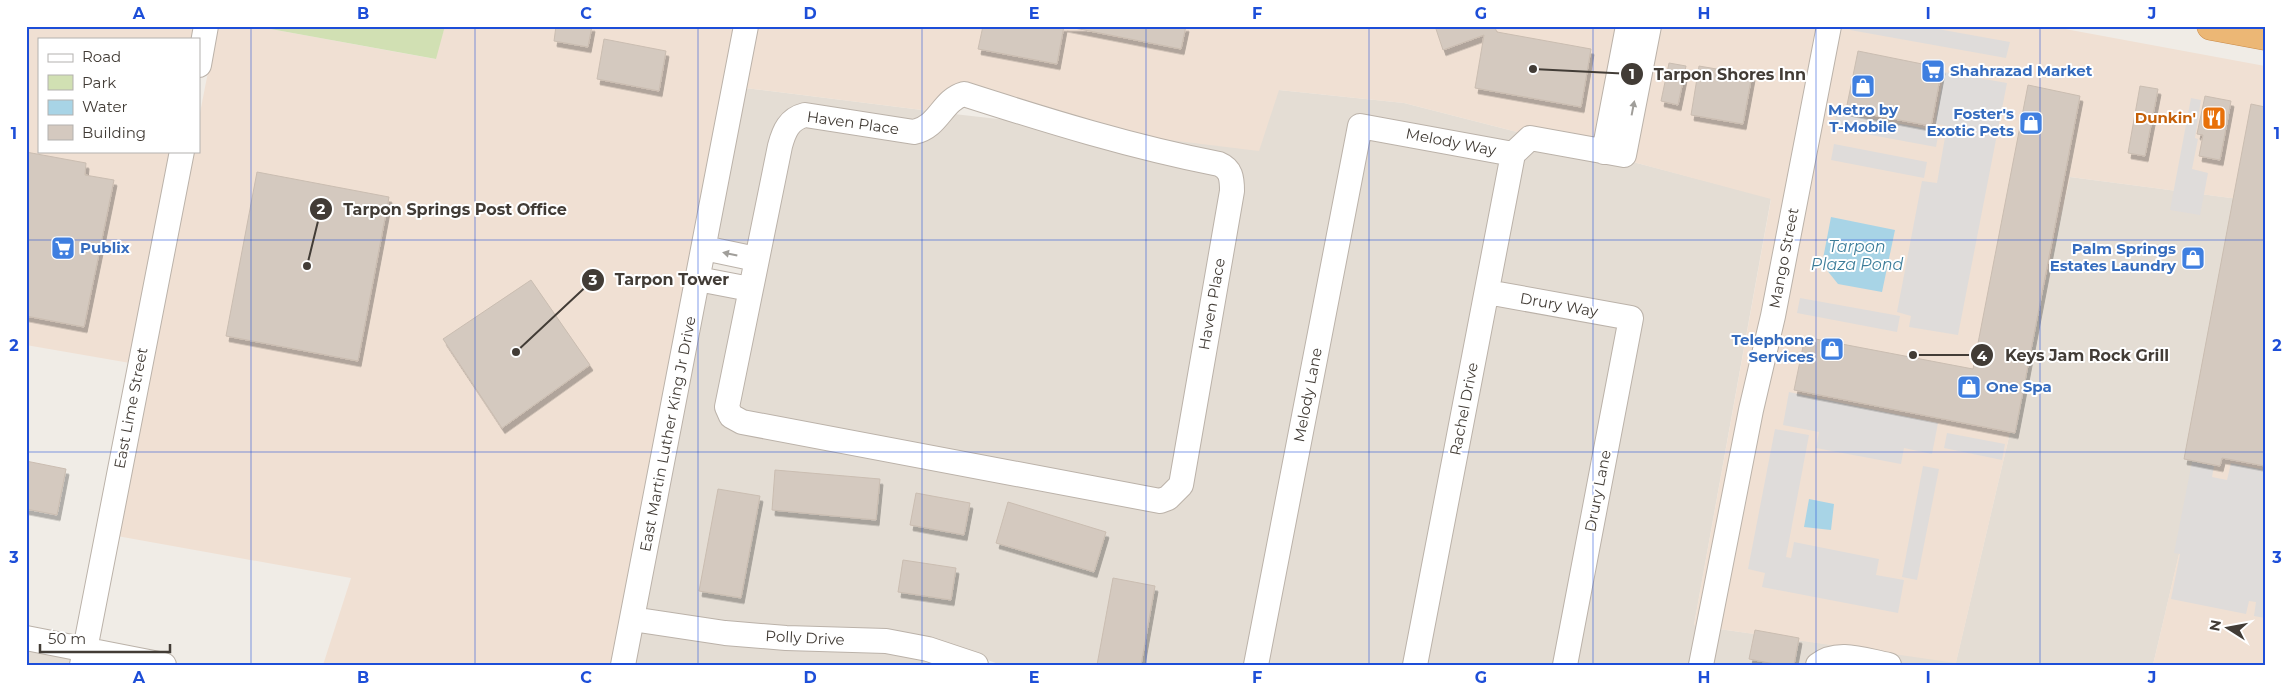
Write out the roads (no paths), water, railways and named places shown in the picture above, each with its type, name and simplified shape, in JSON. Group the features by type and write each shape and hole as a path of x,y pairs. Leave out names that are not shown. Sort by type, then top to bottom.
{"highway":[{"path":"2211,26 2265,36"}],"street":[{"path":"200,59 206,26"},
{"name":"East Martin Luther King Jr Drive","path":"623,665 746,26"},
{"path":"1614,154 1628,26"},
{"path":"1614,154 1649,26"},
{"name":"Mango Street","path":"1701,665 1751,410 1773,316 1829,26"},
{"name":"Haven Place","path":"964,94 1076,129 1162,152 1219,164 1226,167 1232,180 1231,201 1181,485 1168,498 1160,501 742,422 732,416 727,407 727,399 750,289 782,137 793,119 805,114 914,132 931,126 955,97 964,94"},
{"name":"Melody Way","path":"1360,126 1513,154 1530,138 1614,154"},
{"name":"Melody Lane","path":"1256,665 1360,126"},
{"name":"East Lime Street","path":"83,657 182,152"},
{"name":"Rachel Drive","path":"1415,665 1513,154"},
{"path":"704,248 756,259"},
{"path":"698,278 750,289"},
{"name":"Drury Way","path":"1487,292 1631,318"},
{"name":"Drury Lane","path":"1565,665 1631,318"},
{"name":"Polly Drive","path":"632,619 725,633 786,638 886,641 935,651 976,665"},
{"path":"26,638 83,657 164,665"},
{"path":"1818,665 1825,659 1841,656 1889,665"}],"water":[{"name":"Tarpon Plaza Pond","path":"1831,217 1895,230 1882,292 1838,284 1822,264"},
{"path":"1809,499 1834,504 1831,530 1804,527"}],"place":[{"name":"Tarpon Shores Inn","path":"1533,69"},
{"name":"Shahrazad Market","path":"1933,71"},
{"name":"Metro by T-Mobile","path":"1863,86"},
{"name":"Dunkin'","path":"2214,118"},
{"name":"Foster's Exotic Pets","path":"2031,123"},
{"name":"Publix","path":"63,248"},
{"name":"Palm Springs Estates Laundry","path":"2193,258"},
{"name":"Tarpon Springs Post Office","path":"307,266"},
{"name":"Telephone Services","path":"1832,349"},
{"name":"Tarpon Tower","path":"516,352"},
{"name":"Keys Jam Rock Grill","path":"1913,355"},
{"name":"One Spa","path":"1969,387"}]}
